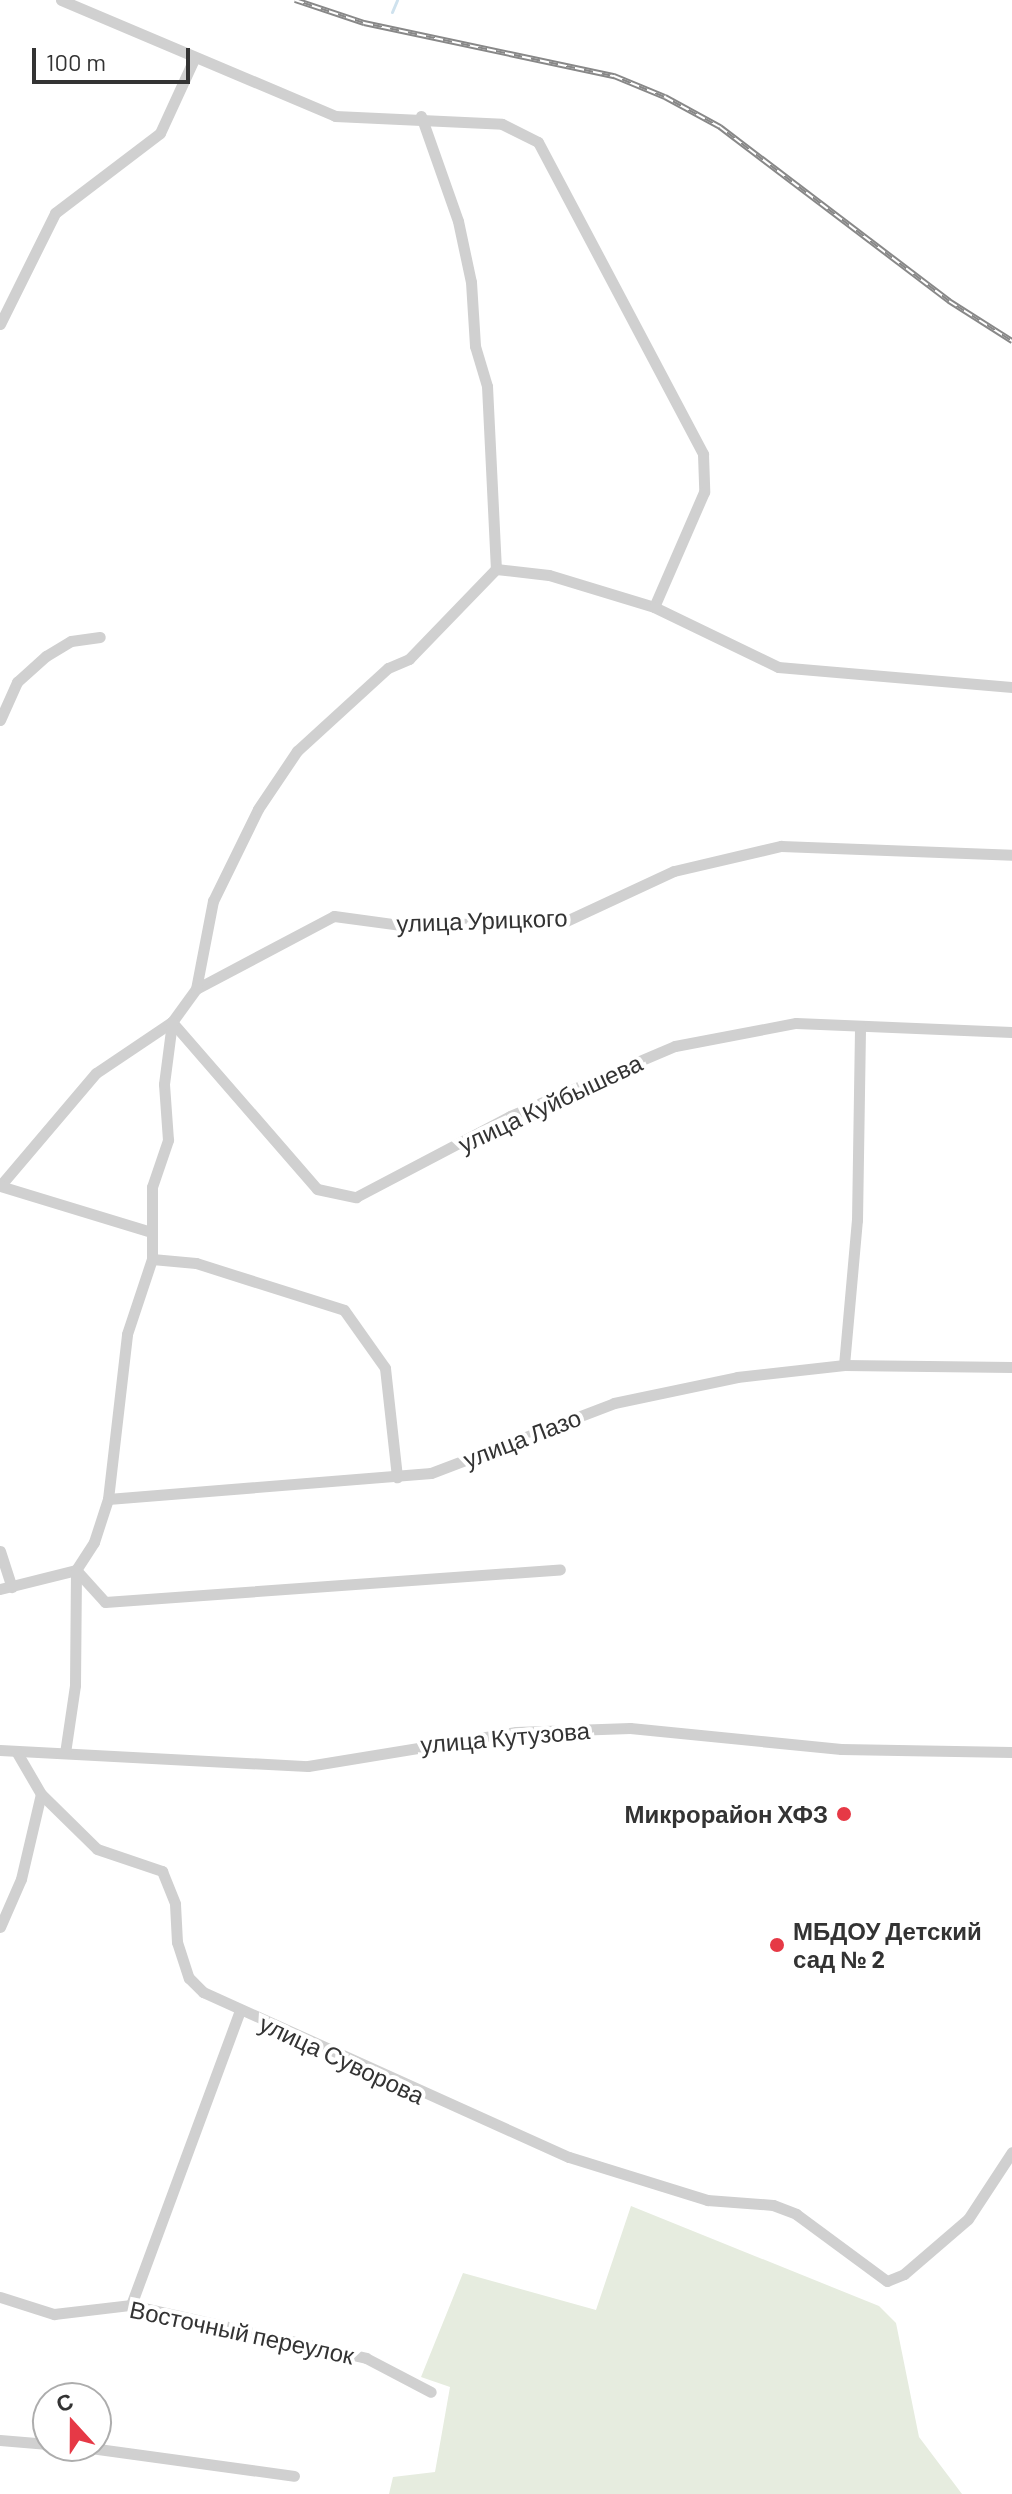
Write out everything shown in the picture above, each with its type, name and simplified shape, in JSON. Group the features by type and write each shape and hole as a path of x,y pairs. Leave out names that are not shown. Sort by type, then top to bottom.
{"street":[{"path":"61,0 194,59 335,116 421,116 502,124 538,142 703,454 704,492 654,607"},
{"path":"0,324 55,213 160,133 194,59"},
{"path":"421,116 458,221 471,282 475,346 488,394 496,569"},
{"path":"151,1232 0,1186 96,1073 172,1022 196,989 213,901 258,809 297,751 388,668 409,659 445,616 496,569 549,575 654,607 778,667 1012,687"},
{"path":"0,720 17,682 46,656 71,641 100,637"},
{"name":"улица Урицкого","path":"196,989 334,916 401,925 564,922 674,871 781,846 1012,855"},
{"path":"65,1753 75,1685 76,1570 94,1542 108,1499 127,1334 152,1259 154,1170 168,1140 164,1084 172,1022"},
{"name":"улица Куйбышева","path":"172,1022 317,1189 356,1197 510,1116 675,1046 796,1023 1012,1032"},
{"path":"844,1365 857,1220 860,1026"},
{"path":"152,1259 196,1263 344,1310 385,1368 397,1477"},
{"name":"улица Лазо","path":"108,1499 431,1473 614,1403 737,1377 844,1365 1012,1367"},
{"path":"0,1551 6,1588 76,1570"},
{"path":"76,1570 105,1602 560,1569"},
{"name":"улица Кутузова","path":"0,1750 308,1766 516,1732 630,1728 841,1749 1012,1752"},
{"name":"улица Суворова","path":"16,1751 41,1794 97,1849 162,1871 175,1904 177,1942 189,1978 240,2011 569,2157 707,2200 773,2205 796,2214 887,2281 895,2279 968,2219 1012,2152"},
{"path":"0,1927 21,1879 41,1794"},
{"path":"131,2305 240,2011"},
{"name":"Восточный переулок","path":"0,2297 54,2314 131,2305 366,2358 431,2392"},
{"path":"0,2440 32,2443"},
{"path":"112,2451 294,2476"}],"shaded area":[{"path":"631,2206 879,2306 896,2323 919,2437 962,2494 389,2494 393,2477 435,2472 450,2387 421,2377 463,2273 596,2310"}],"waterway":[{"path":"392,12 397,0"}],"railway":[{"path":"295,0 364,23 614,76 665,97 720,127 949,301 1012,341"}],"place":[{"name":"Микрорайон ХФЗ","path":"844,1814"},
{"name":"МБДОУ Детский сад № 2","path":"777,1945"}]}
